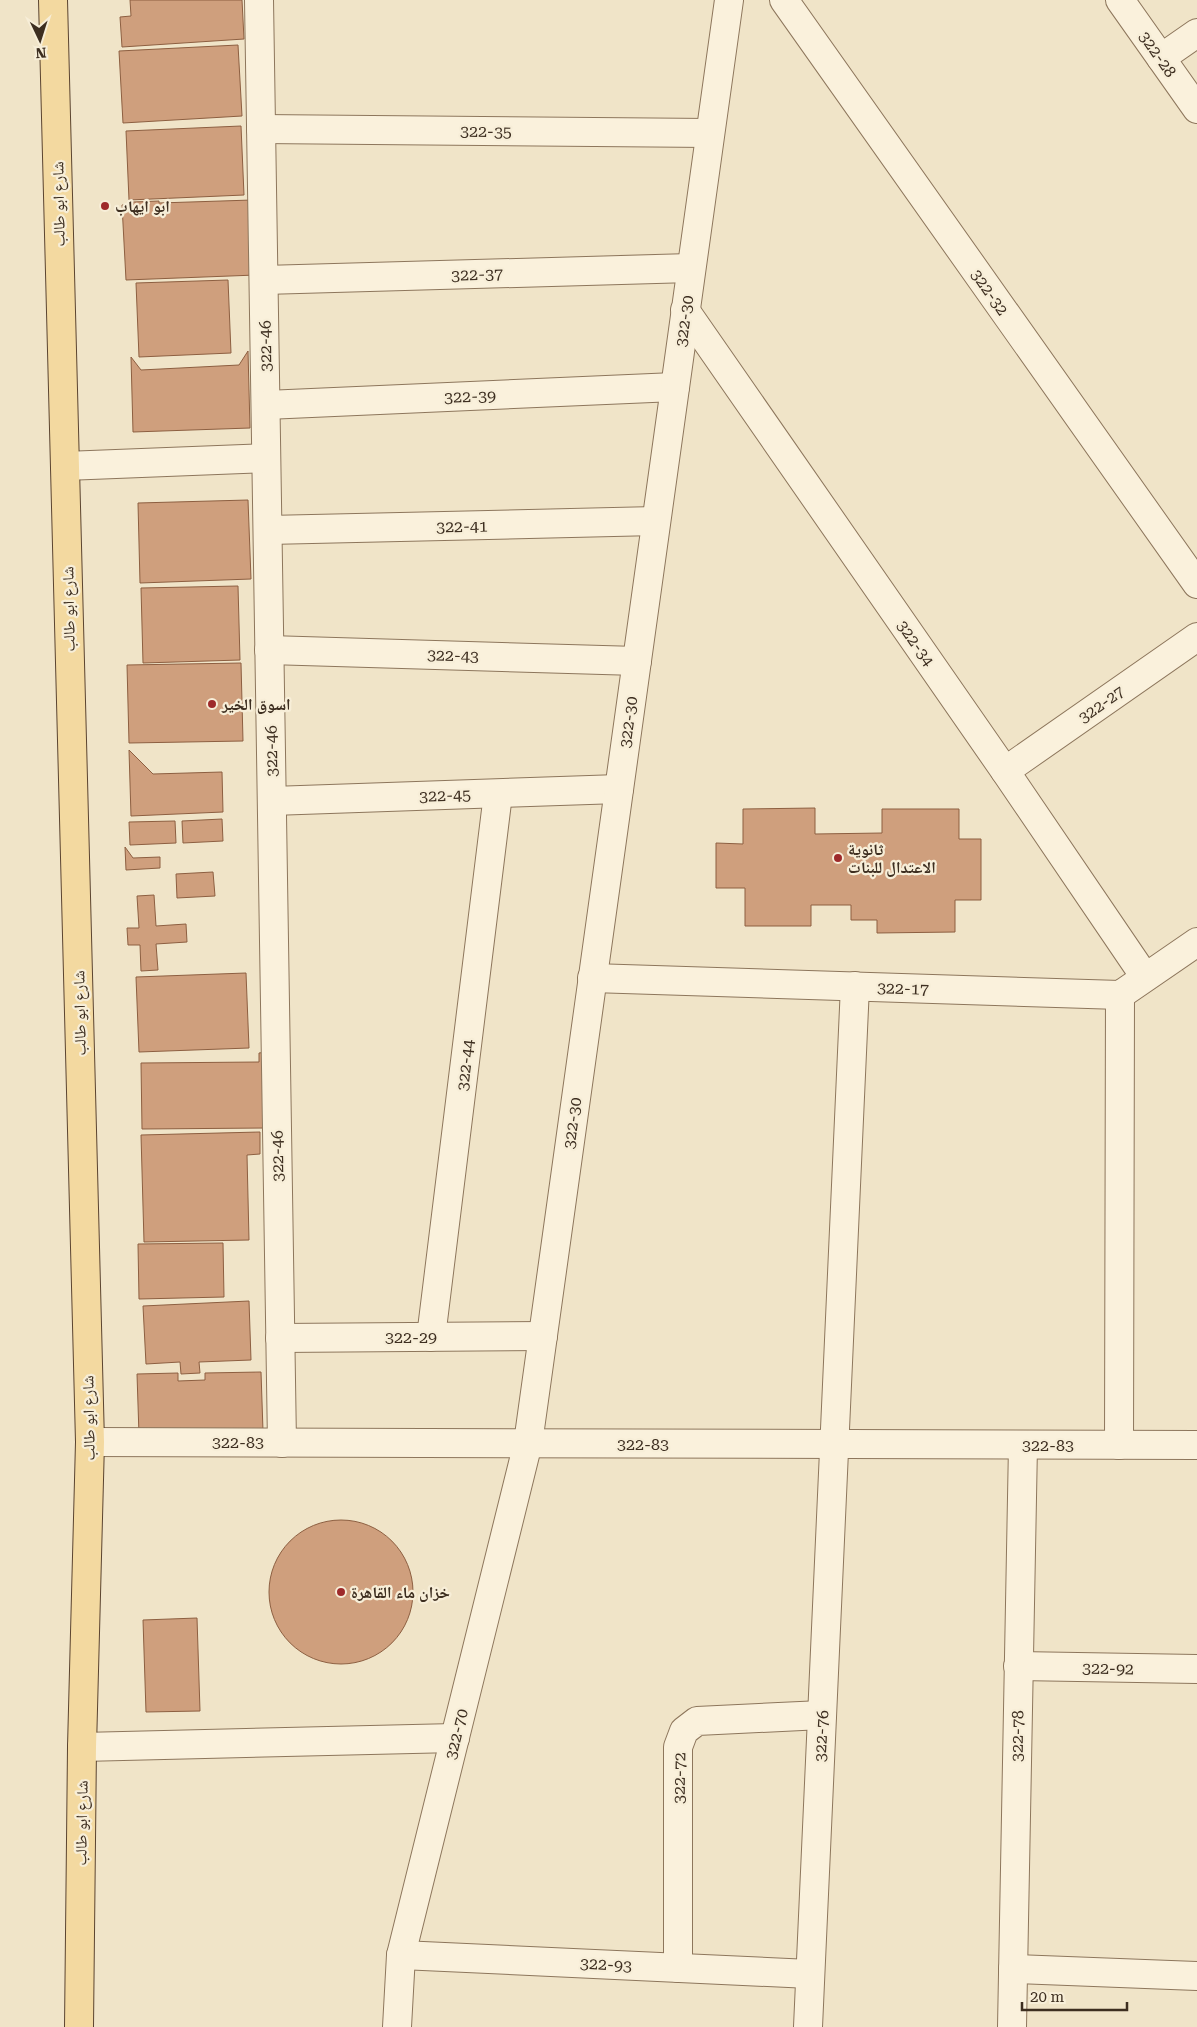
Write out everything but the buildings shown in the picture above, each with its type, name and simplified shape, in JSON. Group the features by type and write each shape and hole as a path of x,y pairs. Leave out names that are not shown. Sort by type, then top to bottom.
{"main road":[{"name":"شارع ابو طالب","path":"54,0 90,1442 82,1747 79,2027"}],"street":[{"name":"322-46","path":"259,0 282,1443"},
{"name":"322-30","path":"528,1443 729,0"},
{"name":"322-32","path":"784,0 1197,584"},
{"name":"322-28","path":"1120,0 1197,109"},
{"path":"1161,58 1197,33"},
{"name":"322-35","path":"261,129 710,134"},
{"name":"322-37","path":"264,280 691,268"},
{"name":"322-34","path":"685,310 1146,977"},
{"name":"322-39","path":"266,405 675,387"},
{"path":"65,466 266,458"},
{"name":"322-41","path":"268,530 656,521"},
{"name":"322-27","path":"1005,771 1197,638"},
{"name":"322-43","path":"269,650 637,661"},
{"name":"322-45","path":"272,801 619,789"},
{"name":"322-44","path":"431,1337 498,794"},
{"path":"1119,1445 1120,995 1197,942"},
{"name":"322-17","path":"592,978 1120,995"},
{"name":"322-76","path":"808,2027 855,986"},
{"name":"322-29","path":"280,1338 543,1336"},
{"name":"322-83","path":"90,1442 1197,1446"},
{"name":"322-70","path":"397,2027 401,1955 528,1443"},
{"name":"322-78","path":"1012,2027 1023,1445"},
{"name":"322-92","path":"1018,1666 1197,1669"},
{"name":"322-72","path":"678,1968 678,1747 684,1731 697,1722 822,1715"},
{"path":"82,1747 455,1738"},
{"name":"322-93","path":"401,1955 810,1974"},
{"path":"1013,1969 1197,1976"}],"place":[{"name":"ابو ايهاب","path":"105,206"},
{"name":"اسوق الخير","path":"212,704"},
{"name":"ثانوية الاعتدال للبنات","path":"838,858"},
{"name":"خزان ماء القاهرة","path":"341,1592"}]}
